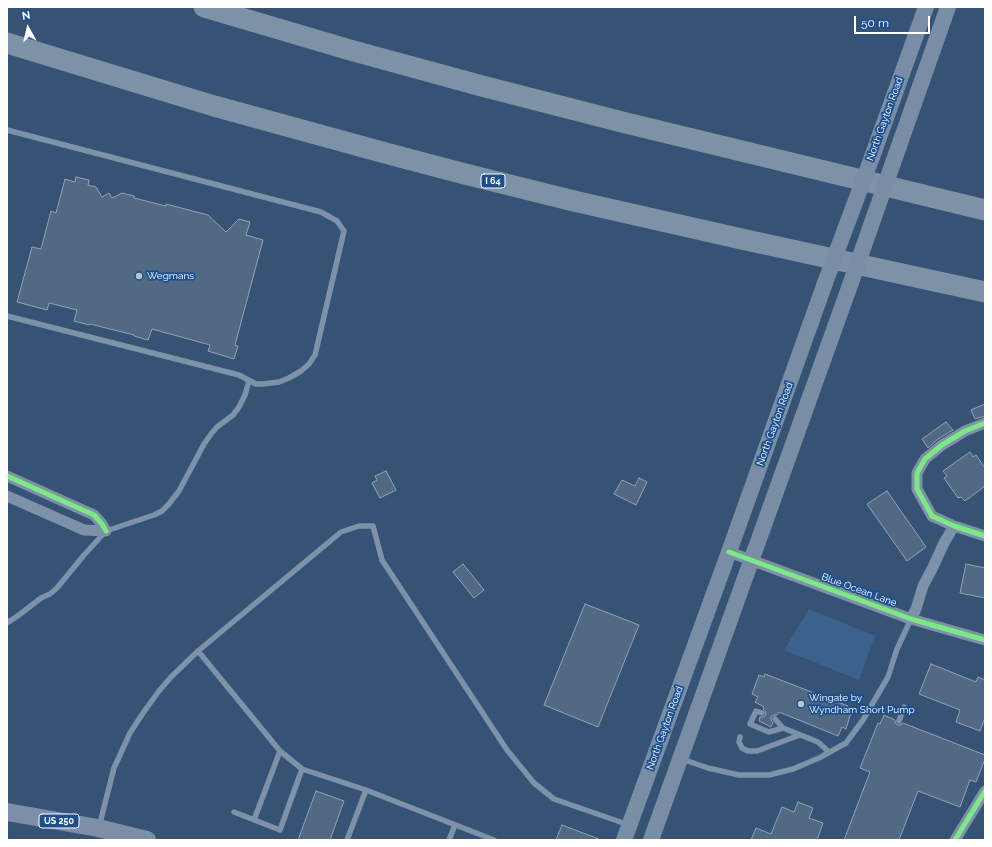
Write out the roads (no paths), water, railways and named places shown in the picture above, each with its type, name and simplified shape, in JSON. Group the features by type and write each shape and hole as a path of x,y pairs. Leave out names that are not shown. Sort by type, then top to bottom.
{"highway":[{"path":"204,7 350,50 489,88 622,122 985,210"},
{"name":"I 64","path":"7,43 214,106 465,174 574,201 737,238 985,292"}],"main road":[{"name":"North Gayton Road","path":"624,840 926,7"},
{"path":"651,840 948,7"},
{"name":"US 250","path":"7,812 97,834 146,840"}],"street":[{"path":"985,423 965,431 942,445 925,459 917,473 917,489 932,516 954,526 985,536"},
{"path":"7,476 94,515 106,531"},
{"path":"7,496 84,530 106,531"},
{"path":"911,619 916,609 923,586 954,526"},
{"name":"Blue Ocean Lane","path":"729,552 911,619 985,640"},
{"path":"955,840 985,791"}],"lane":[{"path":"7,130 314,210 337,220 344,231 315,355 309,364 301,371 279,382 256,384 239,375 7,316"},
{"path":"7,623 57,588 106,531 154,515 162,511 168,505 179,491 204,444 211,434 217,427 233,415 239,407 245,395 249,381"},
{"path":"97,834 114,768 130,733 142,713 170,676 341,532 359,526 373,526 382,560 507,750 534,783 554,799 629,825"},
{"path":"680,758 708,768 739,775 768,776 793,769 819,758 846,743 863,720 888,677 897,648 911,619"},
{"path":"198,651 280,751 302,769 366,790 494,840"},
{"path":"899,721 904,707"},
{"path":"762,713 756,711 750,724 769,732 783,728"},
{"path":"775,719 783,728 818,742 829,752"},
{"path":"740,737 739,742 742,748 748,751 757,751 800,735"},
{"path":"254,820 280,751"},
{"path":"234,812 280,830 302,769"},
{"path":"347,840 366,790"},
{"path":"449,840 455,824"}],"water":[{"path":"809,609 875,636 859,680 784,650"}],"place":[{"name":"Wegmans","path":"139,276"},
{"name":"Wingate by Wyndham Short Pump","path":"801,704"}]}
